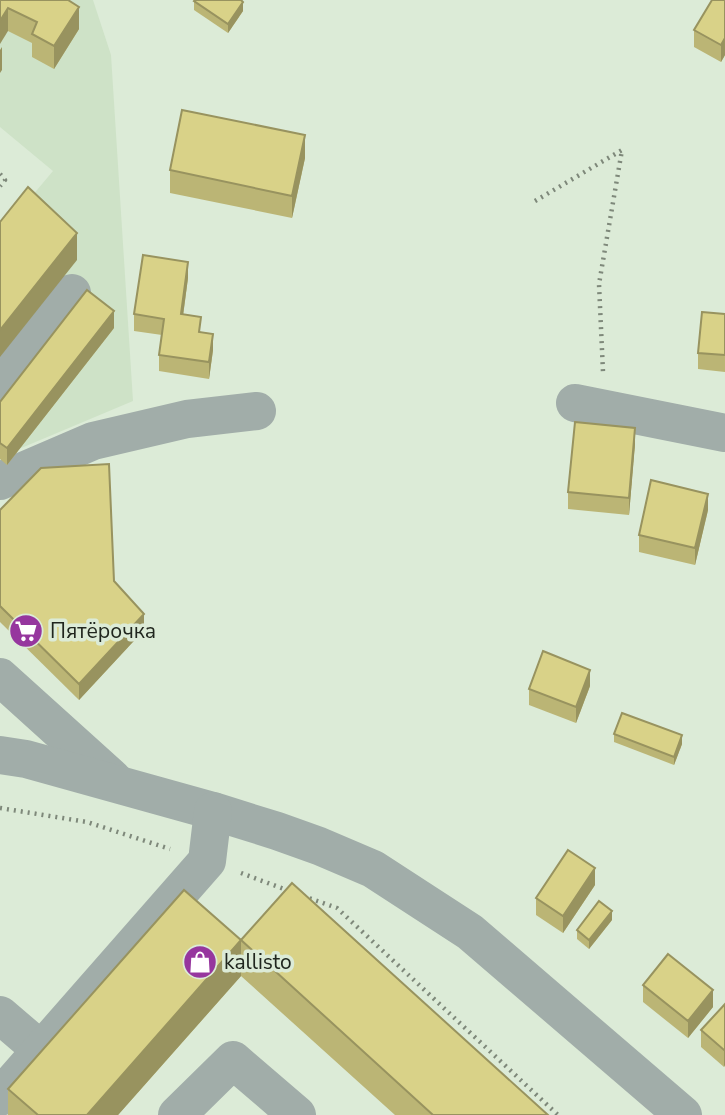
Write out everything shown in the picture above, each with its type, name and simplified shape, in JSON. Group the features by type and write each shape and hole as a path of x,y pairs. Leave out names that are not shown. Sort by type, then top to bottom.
{"street":[{"path":"0,387 72,293"},
{"path":"589,406 725,433"},
{"path":"0,481 93,441 187,419 257,411"},
{"path":"0,677 120,785"},
{"path":"0,755 26,759 213,811 319,845 373,869 459,925 682,1115"},
{"path":"0,1097 206,861 213,811"},
{"path":"0,1015 41,1050"},
{"path":"177,1115 233,1060 297,1115"}],"path":[{"path":"535,201 622,150 600,284 589,406"},
{"path":"0,174 5,180 0,186"},
{"path":"0,808 87,822 337,908 558,1115"}],"shaded area":[{"path":"0,0 93,0 111,55 133,401 7,454 0,234 53,171 0,127"}],"building":[{"path":"0,0 68,0 79,7 54,46 32,34 37,22 8,8 0,21"},
{"path":"195,0 241,0 243,2 228,24"},
{"path":"712,0 725,0 725,38 721,45 694,30"},
{"path":"182,110 305,135 292,196 170,170"},
{"path":"28,187 77,233 0,330 0,222"},
{"path":"143,255 188,262 181,314 201,317 199,332 213,334 209,362 159,355 164,319 134,314"},
{"path":"87,290 114,311 7,448 0,443 0,402"},
{"path":"702,312 725,314 725,355 698,353"},
{"path":"575,422 635,428 629,498 568,492"},
{"path":"109,464 114,581 144,614 79,684 0,606 0,510 41,468"},
{"path":"651,480 708,494 695,548 639,535"},
{"path":"543,651 590,670 576,707 529,689"},
{"path":"622,713 682,735 674,757 614,734"},
{"path":"568,850 595,868 563,916 536,898"},
{"path":"292,883 548,1115 433,1115 241,940"},
{"path":"184,890 241,940 87,1115 38,1115 8,1089"},
{"path":"599,901 612,911 589,940 577,930"},
{"path":"668,954 713,990 688,1021 643,985"},
{"path":"725,1004 725,1049 724,1050 701,1030"}],"place":[{"name":"Пятёрочка","path":"26,631"},
{"name":"kallisto","path":"200,962"}]}
